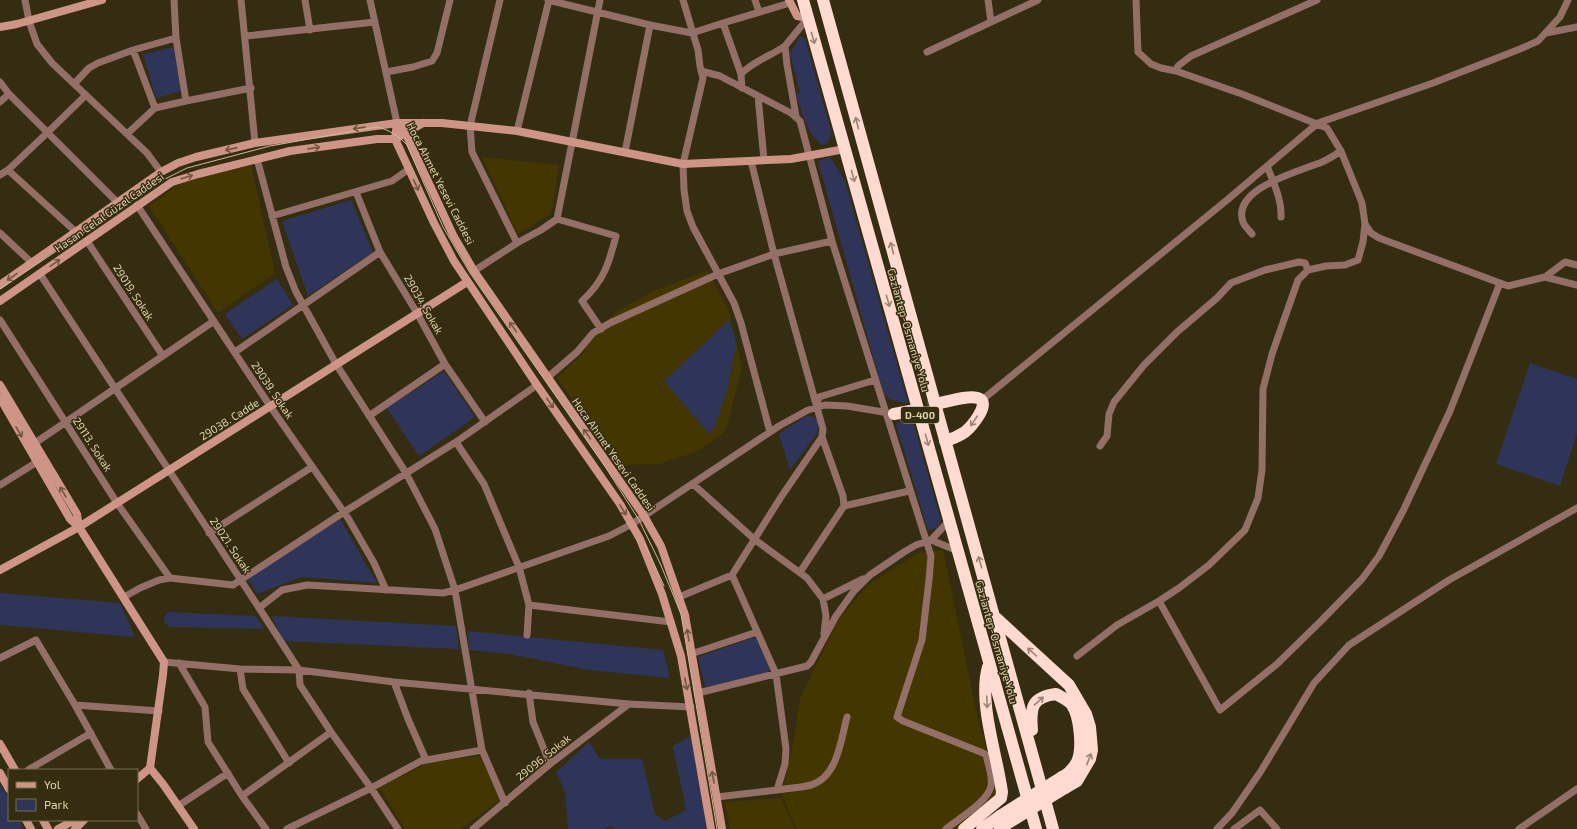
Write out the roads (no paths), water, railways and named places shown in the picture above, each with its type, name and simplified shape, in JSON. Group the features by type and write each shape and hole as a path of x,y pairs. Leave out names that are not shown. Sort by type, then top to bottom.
{"highway":[{"name":"Gaziantep-Osmaniye Yolu","path":"803,0 1036,829"},
{"name":"Gaziantep-Osmaniye Yolu","path":"824,0 945,441 1033,751 1053,829"},
{"path":"940,403 971,397 982,400 983,408 970,428 963,433 945,441"},
{"path":"890,413 910,411"},
{"path":"982,829 1000,825 1064,783 1077,781 1090,759 1092,750 1090,726 1086,714 1069,685 996,618"},
{"path":"964,829 1001,798 1002,792 988,720 985,677 989,664"},
{"path":"1033,751 1031,718 1034,704 1038,699 1056,694 1071,704 1078,720 1080,748 1077,762 1064,783"}],"street":[{"path":"25,0 29,21 37,44 52,63 147,153 161,172"},
{"path":"0,27 29,21 101,0"},
{"path":"174,0 176,38 186,101"},
{"path":"241,0 246,36 255,143"},
{"path":"305,0 310,30"},
{"path":"370,0 397,123"},
{"path":"386,72 419,66 432,61 437,53 450,0"},
{"path":"500,0 470,126 472,152 517,243"},
{"path":"517,131 548,0 650,25 692,33 790,2 797,16 808,18 785,46 775,54 748,67 741,74"},
{"path":"474,271 517,243 542,230 557,219 600,0"},
{"path":"682,0 698,50 701,71 704,78 683,164 684,190 687,211 693,227 734,304 741,324 770,432"},
{"path":"755,0 759,12"},
{"path":"988,0 991,22"},
{"path":"926,52 991,22 1028,2 1038,0"},
{"path":"1077,656 1117,625 1159,601 1209,565 1245,530 1258,498 1262,470 1263,389 1272,354 1298,280 1308,270 1326,266 1344,265 1358,260 1363,242 1365,224 1362,203 1341,151 1328,128 1242,94 1151,64 1138,52 1136,0"},
{"path":"1176,71 1178,66 1191,56 1317,0"},
{"path":"982,400 1318,123 1433,83 1538,41 1560,17 1568,0"},
{"path":"246,36 375,22"},
{"path":"723,23 741,74 742,88"},
{"path":"625,152 650,25"},
{"path":"1546,33 1577,27"},
{"path":"74,84 89,68 133,50 176,38"},
{"path":"785,46 796,116"},
{"path":"133,50 155,108"},
{"path":"701,71 720,76 796,116 800,121 832,241 875,380 890,413 909,490 928,541 930,556 929,580 922,640 898,717 902,721 986,755 992,784 985,798 946,829"},
{"path":"0,82 9,94 47,133 117,202"},
{"path":"127,134 155,108 251,88"},
{"path":"0,102 9,94"},
{"path":"0,175 8,170 86,95"},
{"path":"758,96 764,160"},
{"path":"395,139 405,132 426,122"},
{"name":"Hasan Celal Güzel Caddesi","path":"0,285 161,172 196,157 255,143 397,123 426,122 517,131 683,164 791,159 845,149"},
{"name":"Hoca Ahmet Yesevi Caddesi","path":"397,123 405,132 453,235 474,271 644,516 662,546 685,615 722,829"},
{"name":"Hoca Ahmet Yesevi Caddesi","path":"397,123 395,139 434,223 454,261 537,385 620,504 632,524 662,594 672,622 681,656 711,829"},
{"name":"Hasan Celal Güzel Caddesi","path":"0,301 172,182 257,159 290,152 377,139 395,139"},
{"path":"1252,234 1243,223 1243,207 1254,193 1273,181 1322,162 1341,151"},
{"path":"257,159 286,267 296,292 336,364 406,473 435,529 456,590 470,688 482,750 505,803"},
{"path":"751,161 774,254 823,429 822,437 843,496 844,506 800,572"},
{"path":"1267,166 1281,208 1281,216"},
{"path":"272,216 392,181 409,169"},
{"path":"8,170 76,232"},
{"name":"29034. Sokak","path":"356,192 380,252 417,313 445,364 485,422"},
{"name":"29039. Sokak","path":"137,205 270,406 344,512 374,563 386,590"},
{"path":"557,219 616,236 602,279 582,301 601,329"},
{"path":"1365,224 1371,233 1379,238 1508,286 1545,277 1565,262 1577,265"},
{"path":"0,233 32,263"},
{"name":"29019. Sokak","path":"87,241 163,356"},
{"path":"548,377 577,352 594,333 610,323 718,274 774,254 832,241"},
{"path":"235,352 380,252"},
{"path":"1100,446 1107,436 1109,414 1114,402 1144,364 1176,332 1217,298 1231,283 1265,270 1299,262 1305,263 1308,270"},
{"name":"29021. Sokak","path":"40,274 169,469 299,670 300,685 398,829"},
{"path":"1545,277 1577,286"},
{"name":"29038. Cadde","path":"0,570 79,527 467,282"},
{"path":"1159,601 1220,710 1277,664 1362,579 1385,545 1403,511 1450,411 1500,283"},
{"name":"29113. Sokak","path":"0,320 117,502 170,578"},
{"path":"34,443 214,320"},
{"path":"369,416 445,364"},
{"path":"816,408 819,397 875,380"},
{"path":"0,385 77,514 79,527"},
{"path":"124,597 159,580 170,578 233,585 344,512 456,442 537,385"},
{"path":"0,398 70,519 79,527 164,662 159,711 150,768 138,778"},
{"path":"259,608 282,590 307,585 443,593 456,590 609,536 632,524 770,432 808,410 825,405 847,406 890,413"},
{"path":"679,597 732,574 754,538 822,437"},
{"path":"456,442 484,484 519,567 529,605 527,635"},
{"path":"0,485 37,462"},
{"path":"209,533 312,467"},
{"path":"693,484 754,538 807,578 823,599 826,616 824,638"},
{"path":"844,506 909,490"},
{"path":"1217,829 1232,813 1261,771 1314,682 1349,645 1449,580 1577,508"},
{"path":"823,599 870,575 904,552 928,541 949,521"},
{"path":"928,541 958,551"},
{"path":"732,574 776,674 786,749 785,764 777,790"},
{"path":"698,693 807,666 811,662 836,616 854,591 870,575"},
{"path":"529,605 672,622"},
{"path":"691,654 757,632"},
{"path":"0,658 36,640 75,705 110,769"},
{"path":"164,662 240,669 299,670 394,682 629,704 691,707"},
{"path":"179,664 205,707 208,742 242,796 266,829"},
{"path":"240,669 243,689 289,764"},
{"path":"394,682 426,760"},
{"path":"529,694 532,722 550,764"},
{"name":"29096. Sokak","path":"473,829 550,764 629,704"},
{"path":"75,705 159,711"},
{"path":"716,797 813,785 829,772 836,760 847,717"},
{"path":"242,796 289,764 331,732"},
{"path":"30,769 90,733"},
{"path":"0,744 14,769"},
{"path":"286,829 371,788 421,761 482,750"},
{"path":"150,768 164,784 194,829"},
{"path":"0,773 8,787"},
{"path":"178,806 228,773"},
{"path":"1519,829 1577,789"},
{"path":"1234,829 1260,810 1277,829"},
{"path":"138,816 146,829"},
{"path":"58,829 73,821"},
{"path":"75,829 83,821"}],"tunnel":[{"path":"910,411 940,403"}],"tram line":[{"path":"0,289 159,182 187,168 270,146 376,127 385,129 397,136 407,145 443,227 470,273 606,468 639,520 660,563 681,614 717,829"},
{"path":"645,544 664,586"}]}
